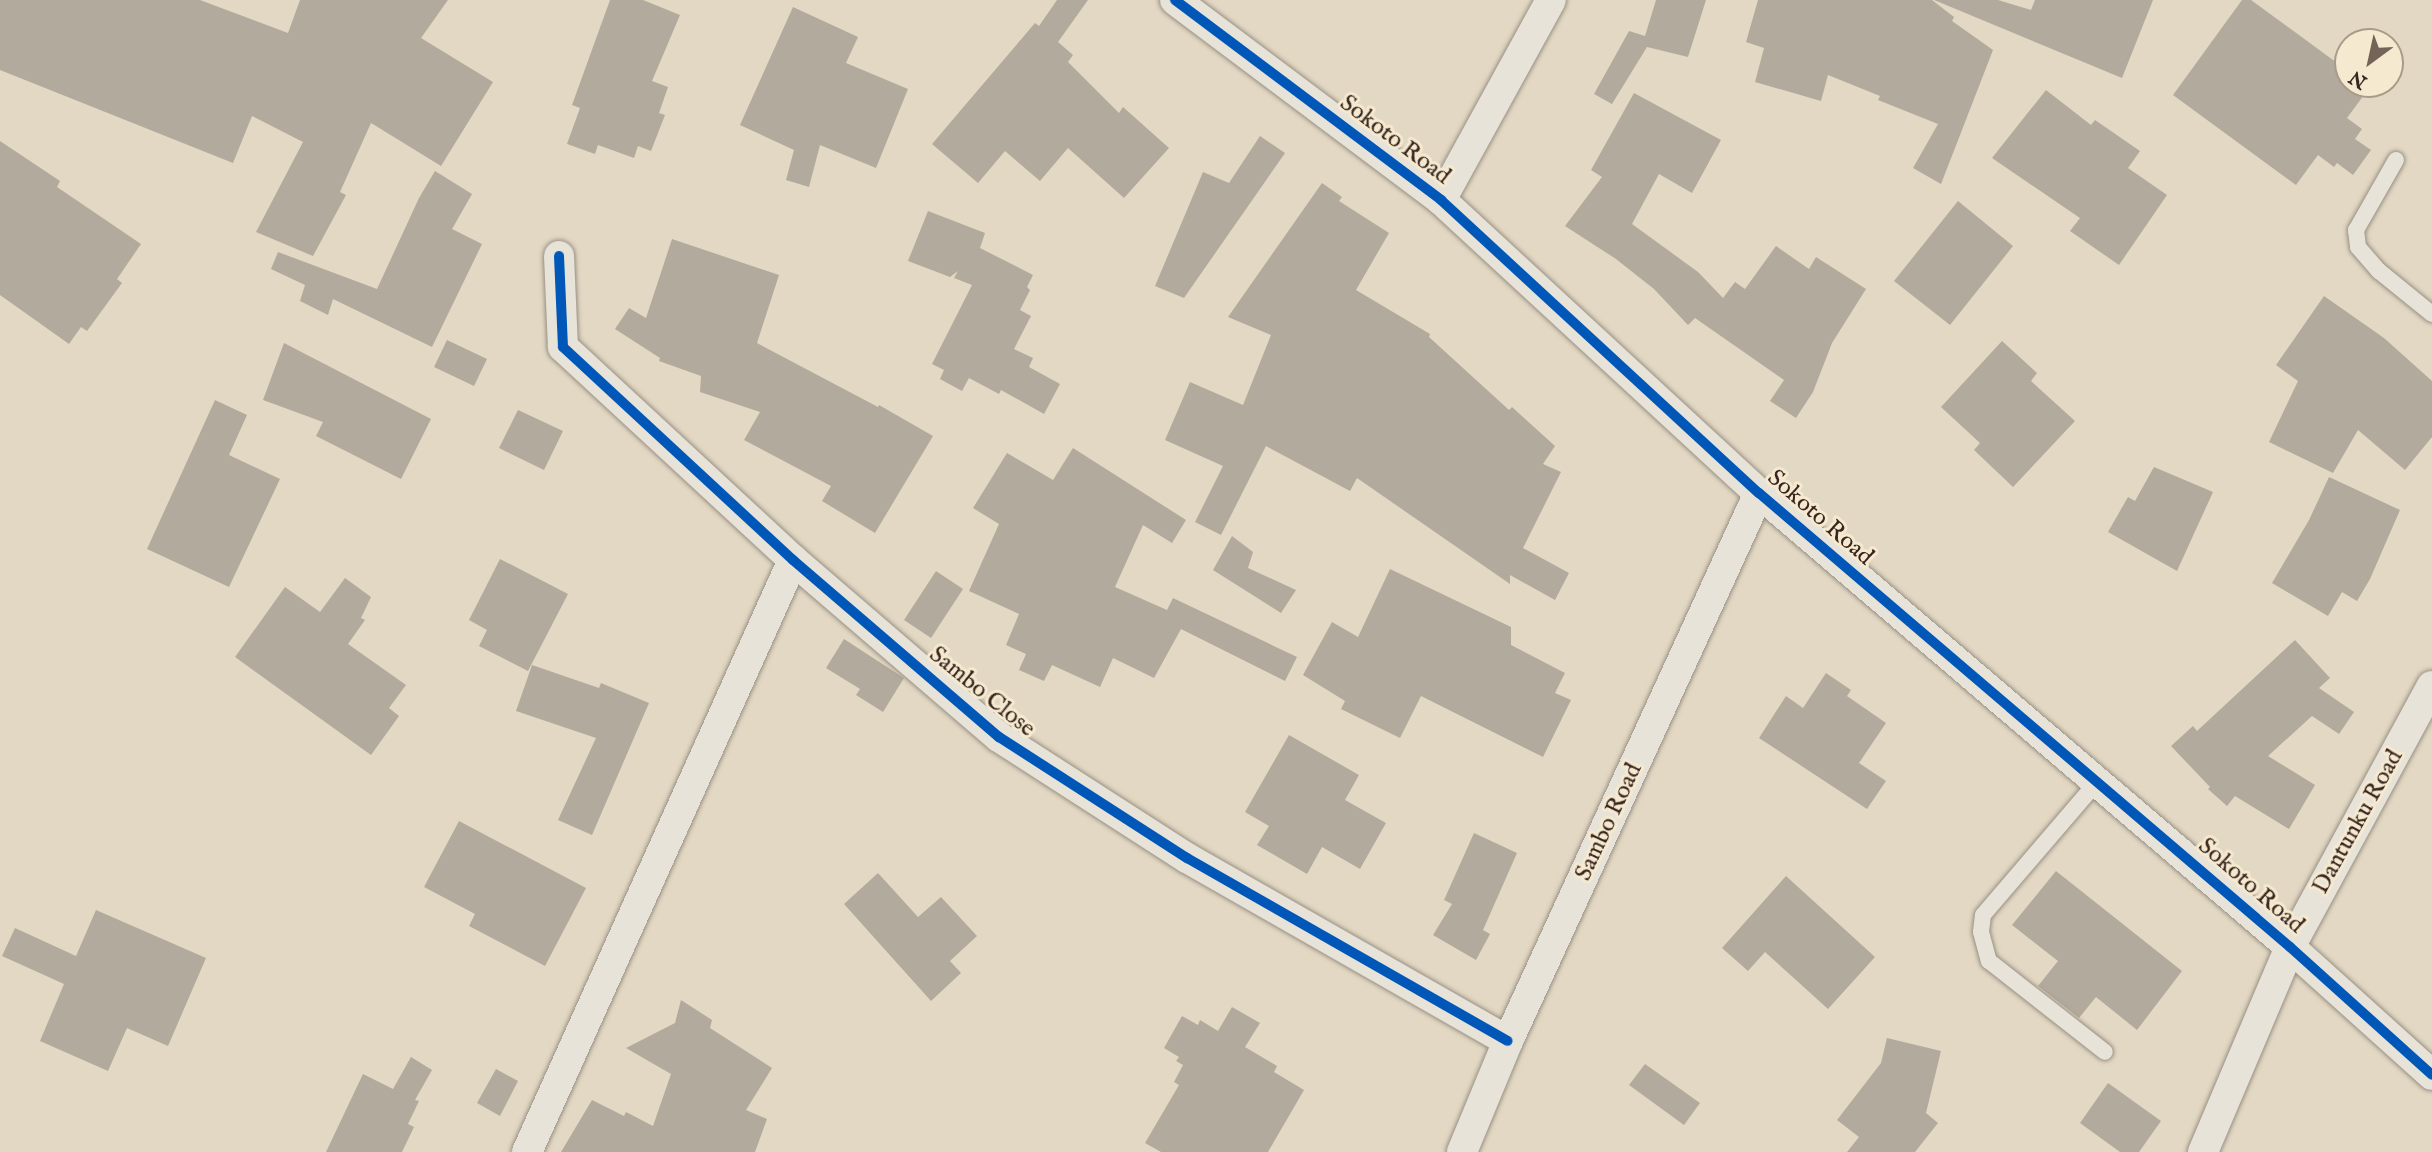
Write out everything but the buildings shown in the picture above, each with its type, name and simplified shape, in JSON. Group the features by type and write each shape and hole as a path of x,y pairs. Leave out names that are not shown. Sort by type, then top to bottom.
{"street":[{"name":"Sokoto Road","path":"1175,0 1441,200 1759,493 2290,947 2432,1075"},
{"path":"1441,200 1551,0"},
{"name":"Sambo Close","path":"559,256 563,347 793,560 999,737 1187,858 1508,1041"},
{"name":"Sambo Road","path":"1462,1152 1508,1041 1759,493"},
{"path":"527,1152 793,560"},
{"name":"Dantunku Road","path":"2203,1152 2290,947 2432,686"}],"lane":[{"path":"2396,160 2356,230 2358,247 2379,271 2432,314"},
{"path":"2097,782 1983,915 1981,932 1989,961 2105,1052"}],"cycle path":[{"path":"1175,0 1441,200 1759,493 2290,947 2432,1075"},
{"path":"559,256 563,347 793,560 999,737 1187,858 1508,1041"}]}
